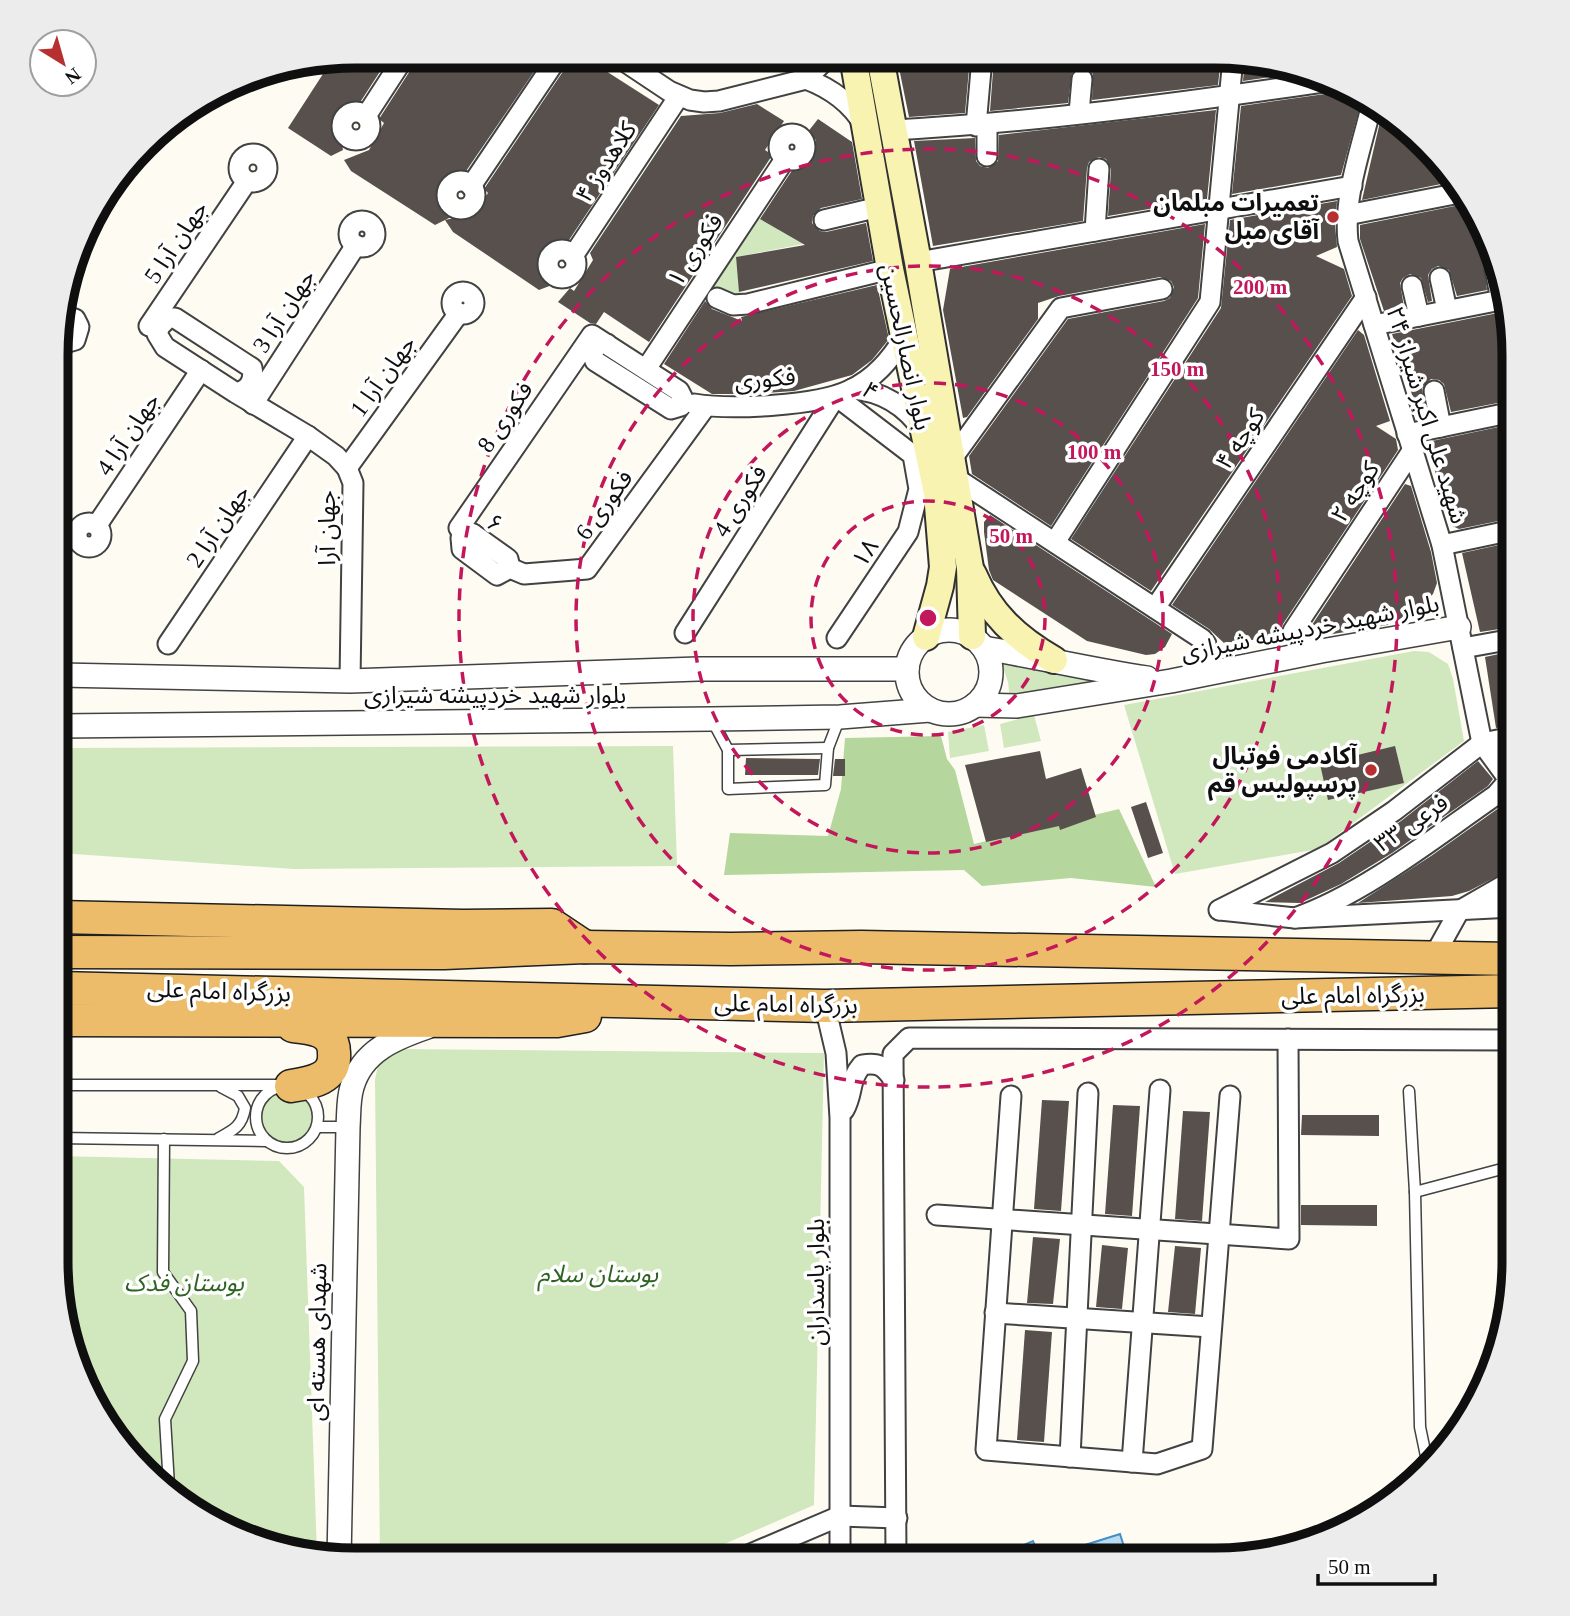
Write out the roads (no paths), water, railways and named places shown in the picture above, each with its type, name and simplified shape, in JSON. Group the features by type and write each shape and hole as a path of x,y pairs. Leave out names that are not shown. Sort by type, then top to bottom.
{"highway":[{"path":"73,918 463,926 552,925 586,947"},
{"name":"بزرگراه امام علی","path":"68,952 444,953 586,947 861,947 1502,959"},
{"name":"بزرگراه امام علی","path":"68,988 825,1006 1502,992"},
{"path":"68,1020 557,1021 659,1002"},
{"path":"254,1019 316,1030 330,1038 334,1049 334,1062 328,1073 315,1082 292,1086"}],"main road":[{"name":"بلوار انصارالحسین","path":"855,68 890,269 936,493 943,567 926,637"},
{"name":"بلوار انصارالحسین","path":"882,68 970,568 978,642"},
{"path":"970,568 991,609 1009,630 1023,642 1054,660"}],"street":[{"path":"366,116 397,68"},
{"path":"471,186 551,68"},
{"path":"637,68 679,96 704,102 719,101 806,79 817,68"},
{"path":"982,68 982,125 987,156"},
{"path":"1055,542 1210,302 1232,69"},
{"path":"806,79 822,85 838,96 858,114 865,126"},
{"path":"1079,113 1082,79"},
{"path":"894,130 982,125 1310,84"},
{"name":"کلاهدوز ۴","path":"573,256 679,96"},
{"name":"شهید علی اکبر شیراز ۲۴","path":"1370,115 1352,186 1347,215 1348,241 1442,545 1482,743"},
{"name":"فکوری ۱","path":"646,369 785,159"},
{"path":"1095,230 1099,169"},
{"name":"جهان آرا 5","path":"147,330 168,314 247,181"},
{"path":"918,262 1352,186"},
{"path":"1347,215 1452,194"},
{"path":"824,220 879,207"},
{"name":"جهان آرا 3","path":"253,404 356,244"},
{"path":"717,298 733,305 748,304 890,269"},
{"path":"1440,278 1447,310"},
{"path":"1412,286 1419,316"},
{"path":"1162,289 1061,308 952,469 1206,644 1205,674"},
{"name":"کوچه ۴","path":"1155,608 1366,297"},
{"path":"1374,325 1496,301"},
{"name":"جهان آرا 1","path":"347,468 458,313"},
{"path":"168,314 270,377"},
{"name":"جهان آرا","path":"168,314 157,334 165,347 308,436 336,456 347,468 354,483 350,681"},
{"path":"69,342 75,340 79,327 75,319 71,318"},
{"path":"844,393 875,374 904,338"},
{"path":"599,340 679,391 683,396 682,402"},
{"name":"فکوری","path":"599,340 600,344 594,348 595,361 671,409 678,408 682,402 706,406 772,405 844,393 880,394 910,414 923,433"},
{"name":"فکوری 8","path":"466,531 599,340"},
{"path":"236,393 244,391 250,385 252,368"},
{"name":"جهان آرا 4","path":"97,525 201,370"},
{"path":"1434,391 1441,427"},
{"name":"۴","path":"844,393 913,455 919,489"},
{"name":"فکوری 4","path":"685,634 844,393"},
{"name":"فکوری 6","path":"510,569 524,574 587,569 706,406"},
{"path":"1409,443 1441,427 1502,414"},
{"name":"جهان آرا 2","path":"168,644 308,436"},
{"name":"کوچه ۲","path":"1321,651 1293,631 1339,561 1409,443"},
{"name":"۱۸","path":"837,638 908,532 919,489"},
{"name":"۶","path":"466,531 461,537 462,550 497,575 510,569"},
{"path":"1442,545 1502,532"},
{"path":"957,630 978,642 988,656 991,673 986,691 975,705 967,710 948,714 930,710 912,693 906,669 912,651 926,637 940,631 957,630"},
{"path":"1460,637 1502,639"},
{"name":"بلوار شهید خردپیشه شیرازی","path":"975,705 1017,706 1171,681 1321,651 1460,637"},
{"name":"بلوار شهید خردپیشه شیرازی","path":"978,642 1104,672 1171,681"},
{"name":"بلوار شهید خردپیشه شیرازی","path":"68,675 350,681 698,669 906,669"},
{"name":"بلوار شهید خردپیشه شیرازی","path":"68,726 840,717 930,710"},
{"path":"1502,739 1482,743 1394,811 1332,853 1219,910 1294,918 1502,908"},
{"name":"فرعی ۳۳","path":"1482,743 1502,770"},
{"name":"فرعی ۳۳","path":"1294,918 1323,909 1360,887 1496,795 1502,788"},
{"path":"1434,956 1459,911 1502,886"},
{"name":"بلوار پاسداران","path":"825,1006 836,1053 840,1118 840,1548"},
{"name":"شهدای هسته ای","path":"340,1547 348,1127 351,1090 355,1077 376,1050 394,1038 445,1021"},
{"path":"896,1548 893,1054 909,1038 1502,1040"},
{"path":"937,1215 1289,1239 1288,1039"},
{"path":"840,1118 851,1097 852,1076 862,1065 878,1064 885,1067 894,1080"},
{"path":"1132,1462 1160,1090"},
{"path":"1070,1457 1087,1093"},
{"path":"1011,1096 986,1450 1157,1464 1202,1449 1230,1096"},
{"path":"995,1312 1211,1327"},
{"path":"765,1548 840,1516 897,1518"}],"lane":[{"path":"712,719 728,750 728,789 825,785 828,748 840,717"},
{"path":"728,750 828,748"},
{"path":"68,1085 292,1086 311,1096 319,1116 312,1136 295,1148 275,1146 266,1141 68,1138"},
{"path":"215,1140 235,1130 240,1124 244,1108 238,1096 217,1085"},
{"path":"266,1141 256,1123 258,1104 272,1089 292,1086"},
{"path":"1409,1091 1415,1192 1420,1427 1426,1456"},
{"path":"317,1127 348,1127"},
{"path":"164,1139 163,1272 191,1311 193,1361 165,1419 169,1479"},
{"path":"1415,1192 1502,1169"}],"water":[{"path":"1120,1534 1124,1548 1075,1548"},
{"path":"1033,1541 1036,1548 1017,1548"}],"place":[{"name":"تعمیرات مبلمان آقای مبل","path":"1333,217"},
{"name":"آکادمی فوتبال پرسپولیس قم","path":"1371,770"}],"park label":[{"name":"بوستان سلام","path":"598,1274"},
{"name":"بوستان فدک","path":"184,1283"}]}
